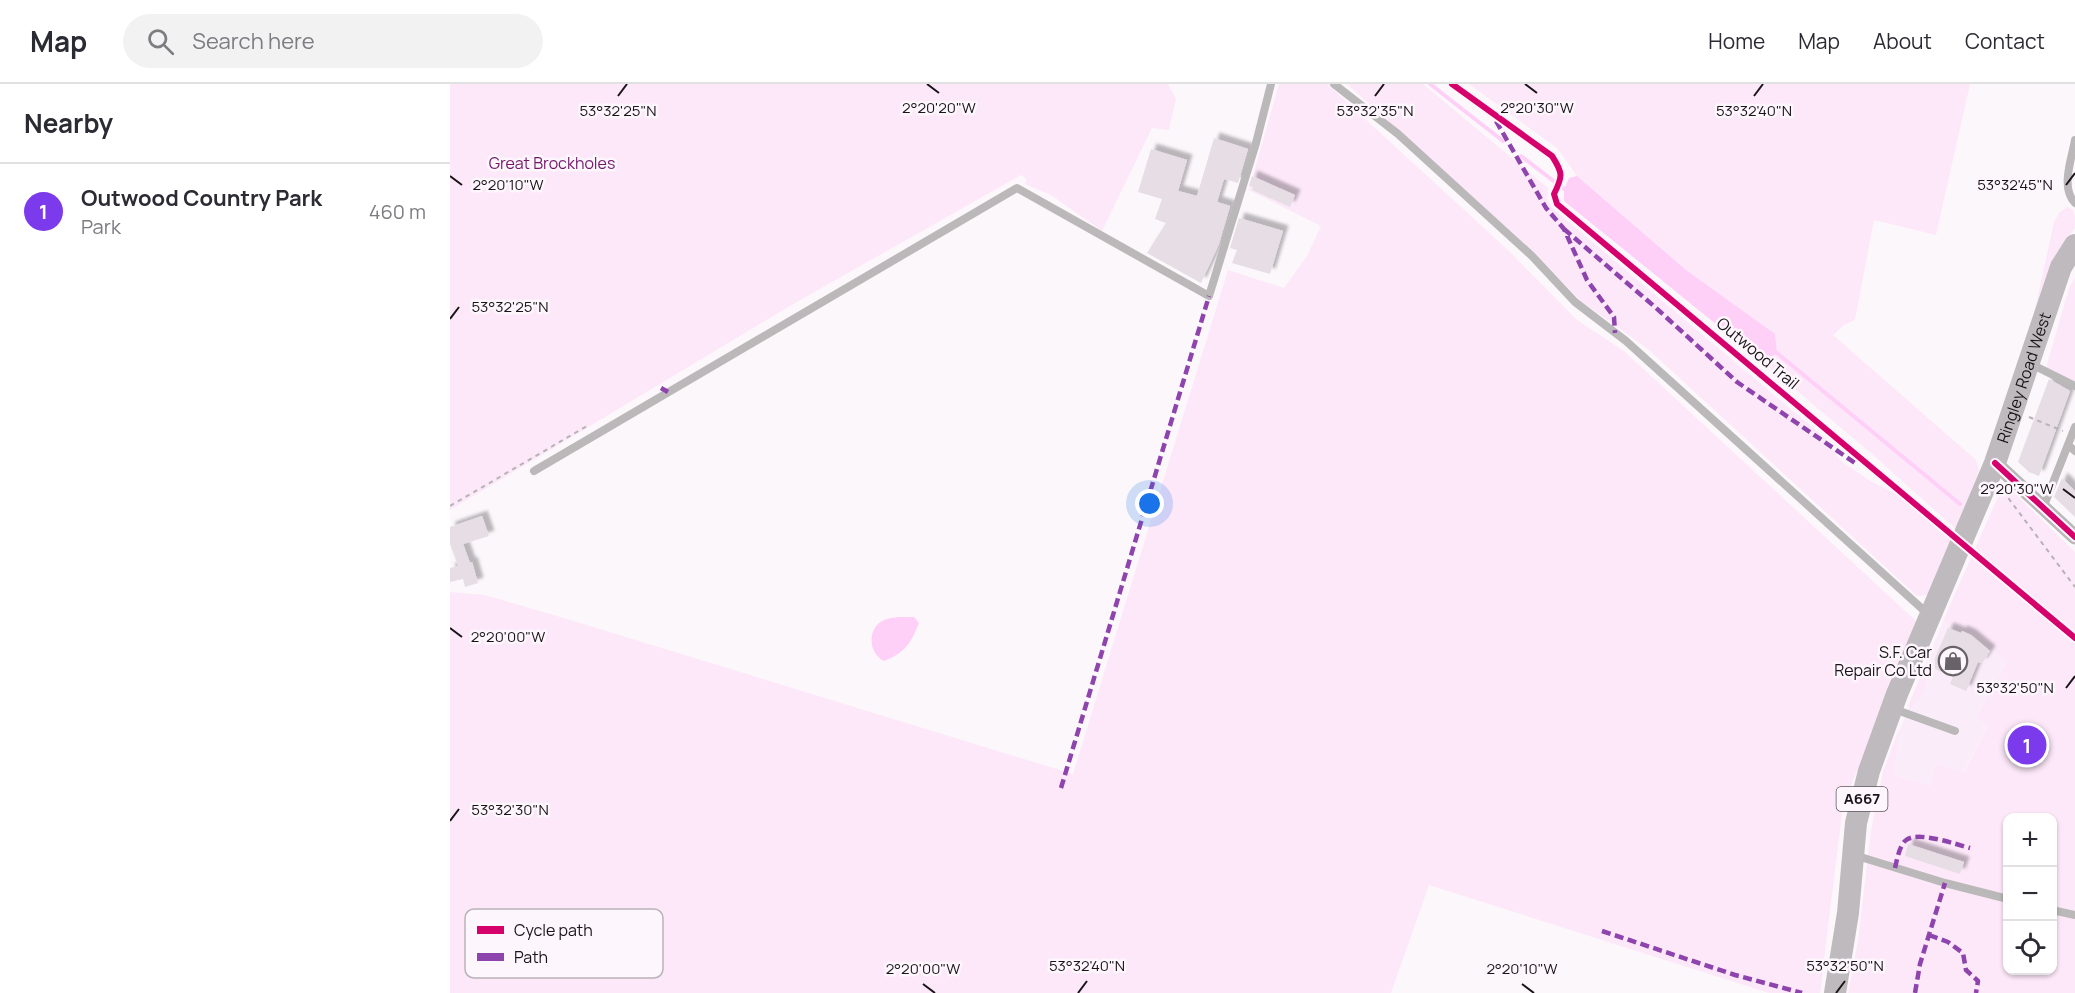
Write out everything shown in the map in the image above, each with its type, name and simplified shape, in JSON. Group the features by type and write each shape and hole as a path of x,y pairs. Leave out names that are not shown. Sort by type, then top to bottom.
{"main road":[{"name":"Ringley Road West","path":"1835,993 1848,913 1856,823 1869,771 1892,709 1992,469 2061,267 2075,245"}],"street":[{"path":"1992,469 2043,508 2075,537"}],"lane":[{"path":"534,471 1017,188 1209,296 1256,143 1271,84"},
{"path":"1334,84 1398,134 1532,256 1575,302 1626,341 1930,616"},
{"path":"2075,140 2067,180 2070,199 2075,203"},
{"path":"2029,363 2075,386"},
{"path":"2043,508 2074,431"},
{"path":"2068,445 2075,451"},
{"path":"1892,709 1955,730"},
{"path":"1853,855 2003,898"},
{"path":"2057,911 2075,915"}],"path":[{"path":"2013,411 2074,431"},
{"path":"450,506 592,423"},
{"path":"1992,469 2075,587"}],"shaded area":[{"path":"1577,176 1686,270 1775,334 1777,353 1764,363 1564,201 1564,189 1569,178"},
{"path":"898,617 914,617 919,623 906,646 884,661 873,649 873,633 881,622"},
{"path":"1943,621 1973,634 2007,662 1988,727 1963,772 1931,785 1883,772"}],"green space":[{"name":"Great Brockholes","path":"450,84 1168,84 1176,99 1169,130 1152,128 1102,231 1051,195 1025,184 1027,179 1021,175 795,303 450,510"},
{"path":"1279,84 1327,84 1509,251 1577,320 1624,351 1916,621 1843,806 1820,993 1769,993 1429,885 1391,993 450,993 450,592 485,595 1073,774 1228,270 1284,288 1307,256 1321,226 1249,190"},
{"path":"1347,84 1423,84 1548,188 1547,198 1551,207 1824,437 1841,461 1872,482 1903,497 1951,540 1930,595 1917,596 1649,350 1581,301 1534,252"},
{"path":"1469,84 1970,84 1936,235 1874,220 1855,320 1844,325 1833,335 1976,460 1979,471 1957,530 1872,454 1764,363 1777,353 1774,334 1686,270 1577,176 1557,148"},
{"path":"2067,207 2073,210 2075,228 2059,251 2033,319 2054,222 2060,212"},
{"path":"2075,277 2075,382 2046,368 2069,288"},
{"path":"2004,483 2075,552 2075,993 1848,993 1858,941 1871,830 1883,772 1899,729 1894,775 1930,785 1936,764 1964,772 1988,727 1977,717 2007,662 1973,634 1943,621"},
{"path":"1927,661 1929,664 1924,692 1911,708 1908,706"}],"building":[{"path":"1214,138 1248,149 1238,183 1224,179 1217,202 1230,206 1219,244 1201,283 1147,253 1166,223 1155,219 1162,199 1138,192 1151,149 1187,160 1178,191 1197,196"},
{"path":"1252,176 1295,195 1290,207 1252,190 1253,187 1249,186"},
{"path":"1239,218 1283,231 1270,274 1232,263 1237,250 1230,248"},
{"path":"2049,379 2070,391 2039,476 2029,472 2018,462"},
{"path":"2062,478 2075,491 2075,517 2054,497"},
{"path":"482,516 489,536 463,544 470,563 472,562 478,583 465,587 463,579 450,582 450,568 458,566 450,544 450,527"},
{"name":"S.F. Car Repair Co Ltd","path":"1948,628 1971,635 1990,651 1982,663 1978,662 1966,691 1950,684 1953,677 1935,669 1935,658"},
{"path":"1908,844 1964,862 1960,874 1905,856"}],"waterway":[{"path":"1430,84 1503,141"},
{"path":"1521,156 1564,189"},
{"path":"1777,353 1960,504"}],"marked path":[{"path":"1496,121 1546,208 1564,229 1587,280 1614,317 1615,333"},
{"path":"1564,229 1655,307 1737,382 1858,465"},
{"path":"1061,788 1209,296"},
{"path":"661,388 668,392"},
{"path":"1895,868 1901,847 1910,838 1926,837 1970,848"},
{"path":"1915,993 1920,964 1945,883"},
{"path":"1602,931 1735,975 1802,993"},
{"path":"1929,935 1948,942 1963,953 1966,970 1978,981 1976,993"}],"cycle path":[{"name":"Outwood Trail","path":"1452,84 1552,156 1560,175 1554,194 1557,204 2075,638"},
{"path":"1995,463 2075,537"}],"place":[{"name":"S.F. Car Repair Co Ltd","path":"1953,661"},
{"name":"Outwood Country Park","path":"2027,745"}]}
